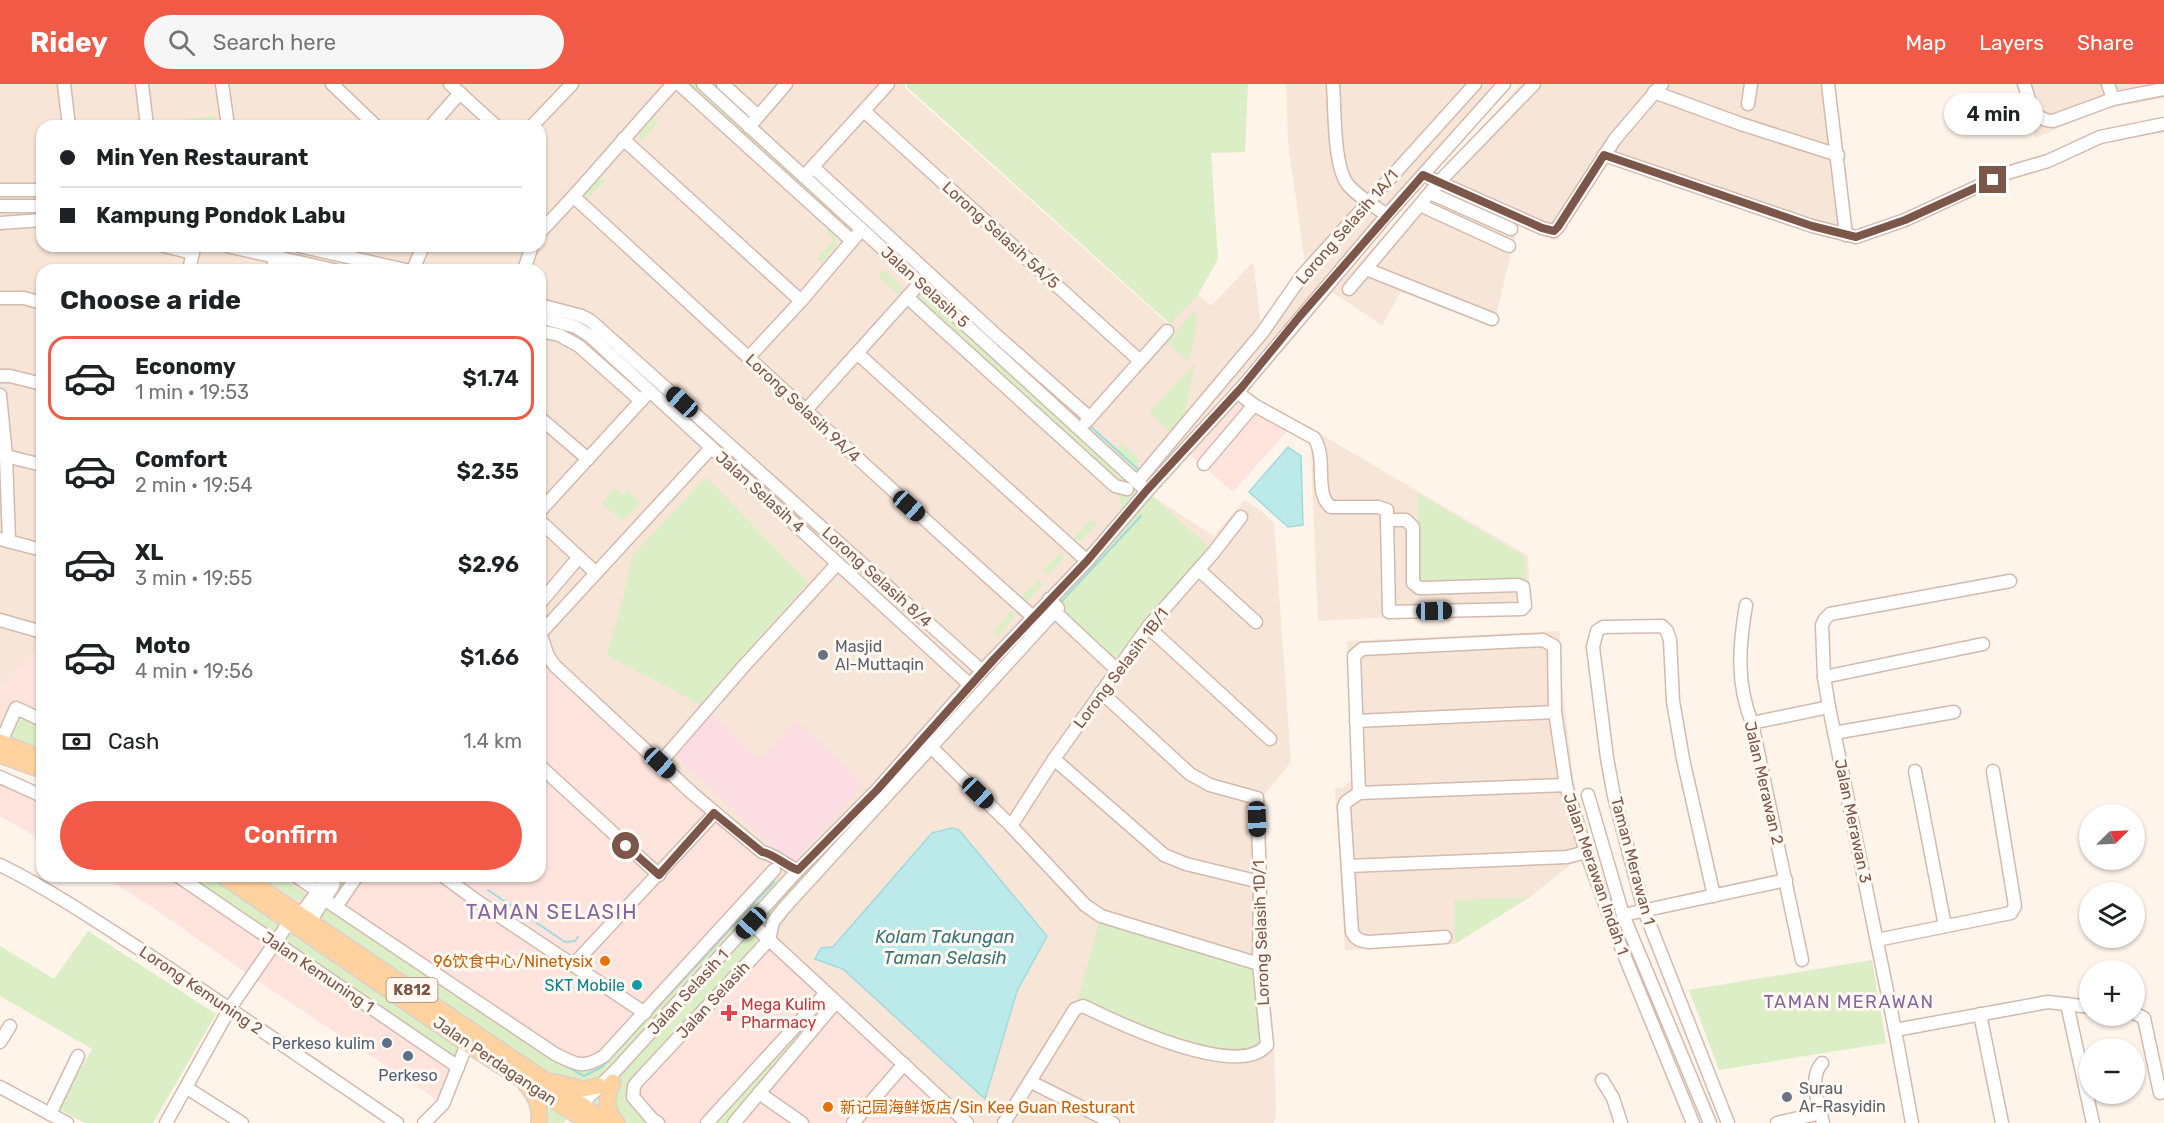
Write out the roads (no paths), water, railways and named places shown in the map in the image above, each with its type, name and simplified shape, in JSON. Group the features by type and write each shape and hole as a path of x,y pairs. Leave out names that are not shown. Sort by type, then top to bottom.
{"main road":[{"path":"0,746 36,756"},
{"path":"0,746 36,767"},
{"name":"Jalan Perdagangan","path":"235,882 301,918 540,1078 579,1116"},
{"name":"Jalan Perdagangan","path":"251,882 467,1044 579,1116 608,1123"},
{"path":"512,1072 535,1096 539,1123"},
{"path":"540,1078 583,1089 610,1079 607,1107 617,1123"}],"street":[{"path":"64,84 68,120"},
{"path":"142,84 146,120"},
{"path":"222,84 227,120"},
{"path":"332,84 370,120"},
{"path":"450,84 489,120"},
{"path":"546,226 674,84"},
{"path":"679,84 851,240"},
{"name":"Jalan Selasih 5","path":"703,84 1114,461 1131,487"},
{"path":"723,84 758,116"},
{"path":"749,127 786,84"},
{"path":"803,177 888,84"},
{"path":"1333,84 1340,166 1348,186 1387,215"},
{"name":"Lorong Selasih 1A/1","path":"1131,487 1227,377 1262,333 1301,277 1474,84"},
{"name":"Jalan Selasih 1","path":"579,1116 798,870 926,742 982,671 1087,561 1125,515 1131,487 1239,389 1387,215 1504,84"},
{"path":"1349,289 1439,182 1534,84"},
{"path":"1748,104 1751,84"},
{"path":"1828,84 1846,235"},
{"path":"2024,84 2033,109 2038,117 2046,121 2053,121 2113,99 2164,89"},
{"path":"2108,84 2113,99"},
{"path":"538,120 570,85"},
{"path":"1423,175 1542,228 1554,231 1604,155 1658,88 1741,124 1838,155"},
{"path":"436,120 460,93"},
{"name":"Lorong Selasih 5A/5","path":"864,111 1139,360"},
{"path":"1604,155 1812,226 1856,237 1905,220 2007,173 2048,160 2100,137 2164,124"},
{"path":"624,139 801,301"},
{"path":"813,167 1089,417"},
{"path":"1,199 36,191"},
{"path":"1430,193 1511,229"},
{"name":"Lorong Selasih 9A/4","path":"574,197 805,411 1033,617"},
{"path":"1,199 36,205"},
{"path":"1420,205 1509,246"},
{"path":"0,223 36,220"},
{"path":"748,357 801,301 851,240 862,230"},
{"path":"245,252 272,261 293,264"},
{"path":"326,252 380,264"},
{"path":"1366,269 1492,319"},
{"path":"805,411 920,283"},
{"path":"907,297 1131,487 1125,515"},
{"path":"0,298 24,298 36,301"},
{"name":"Lorong Selasih 8/4","path":"546,307 582,316 591,321 982,671"},
{"name":"Jalan Selasih 4","path":"546,319 576,327 590,336 645,396 711,448 768,498 970,685"},
{"path":"1081,430 1089,417 1167,331"},
{"path":"546,332 559,335 579,346 645,396 546,504"},
{"path":"857,353 1087,561"},
{"path":"0,376 36,382"},
{"path":"1227,377 1254,405 1314,438 1320,455 1325,503 1331,507 1378,507 1387,510 1387,520 1389,612 1522,609 1525,606 1523,588 1518,585 1419,588 1413,583 1413,527 1406,520 1387,520"},
{"path":"0,395 6,456 5,540 36,548"},
{"path":"1204,464 1254,405"},
{"path":"546,423 588,459"},
{"path":"546,627 711,448"},
{"path":"6,456 36,464"},
{"path":"768,498 777,488"},
{"name":"Lorong Selasih 1B/1","path":"1011,826 1054,759 1148,627 1199,570 1241,517"},
{"path":"546,527 596,573"},
{"path":"546,596 579,557"},
{"path":"660,763 743,667 838,563"},
{"path":"1199,570 1256,622"},
{"name":"Jalan Merawan 3","path":"1912,1123 1829,707 1824,677 1822,625 1830,614 2010,581"},
{"path":"1049,599 1058,608 926,742 1011,826 1085,905 1101,916 1259,964"},
{"name":"Jalan Merawan 2","path":"1746,605 1739,663 1743,702 1752,723 1802,960"},
{"path":"1054,612 1117,669"},
{"path":"0,620 36,630"},
{"name":"Taman Merawan 1","path":"1714,896 1683,759 1673,701 1670,640 1667,631 1662,626 1603,627 1597,631 1593,647 1606,758 1614,796 1644,910 1728,1123"},
{"path":"1148,627 1270,739"},
{"name":"Jalan Merawan Indah 1","path":"1356,721 1354,656 1362,649 1543,640 1554,646 1555,712 1566,785 1586,852 1620,945 1693,1123"},
{"path":"1824,677 1983,644"},
{"path":"546,661 555,666 714,813 762,852 766,852 785,866 798,870"},
{"name":"Lorong Selasih 1D/1","path":"1031,1082 1075,1009 1083,1006 1130,1030 1178,1046 1214,1054 1246,1056 1262,1051 1267,1045 1259,964 1260,882 1257,798 1210,785 1190,774 1101,692"},
{"path":"1752,723 1829,707"},
{"path":"0,746 16,708 36,717"},
{"path":"1359,793 1356,721 1555,712"},
{"path":"1834,733 1954,712"},
{"name":"Jalan Selasih","path":"655,1121 633,1097 634,1086 769,940 773,922 784,908 926,742"},
{"path":"1054,759 1164,855 1186,864 1260,882"},
{"path":"546,771 659,875"},
{"path":"1915,771 1945,926"},
{"path":"1877,940 2011,913 2015,906 1993,771"},
{"path":"0,777 36,793"},
{"path":"1445,937 1369,942 1354,937 1344,807 1346,801 1359,793 1566,785"},
{"path":"1588,795 1623,915 1710,1123"},
{"path":"573,965 659,875 714,813"},
{"path":"762,852 763,857 785,885"},
{"path":"1348,866 1567,857 1586,852"},
{"name":"Lorong Kemuning 2","path":"1,868 44,888 230,1008 397,1123"},
{"path":"306,882 336,907 555,1054 579,1066 587,1065 604,1056 774,870"},
{"path":"1623,915 1786,880"},
{"name":"Jalan Kemuning 1","path":"187,882 458,1067"},
{"path":"166,1123 230,1008 275,942 321,895 325,882"},
{"path":"336,907 353,882"},
{"path":"452,882 645,1013"},
{"path":"751,923 967,1123"},
{"path":"707,1123 826,993"},
{"path":"734,1123 836,1002"},
{"path":"1895,1030 2048,1002 2079,1006"},
{"path":"2067,1004 2093,1123"},
{"path":"1980,1014 2002,1123"},
{"path":"0,1042 10,1026"},
{"path":"2142,1026 2160,1093"},
{"path":"1658,1036 1673,1030"},
{"path":"424,1123 443,1104 467,1044"},
{"path":"50,1114 78,1056"},
{"path":"1777,1123 1822,1118 1814,1077 1816,1069 1822,1063"},
{"path":"854,1123 904,1064"},
{"path":"1602,1080 1613,1098 1622,1123"},
{"path":"1004,1123 1031,1082 1113,1123"},
{"path":"0,1088 67,1123"},
{"path":"187,1088 242,1123"},
{"path":"759,1093 802,1123"}],"water":[{"path":"1288,447 1301,456 1303,525 1288,527 1249,492"},
{"name":"Kolam Takungan Taman Selasih","path":"952,828 959,830 1047,936 1017,991 985,1099 843,969 815,959 821,948 833,947 932,833"}],"waterway":[{"path":"922,302 935,314"},
{"path":"1089,425 1139,470"},
{"path":"1059,604 1141,516"},
{"path":"555,1060 584,1076 602,1067 774,882"},
{"path":"488,890 565,942 575,941 578,937"},
{"path":"367,935 500,1024"}],"place":[{"name":"Masjid Al-Muttaqin","path":"823,655"},
{"name":"96饮食中心/Ninetysix","path":"605,961"},
{"name":"SKT Mobile","path":"637,985"},
{"name":"Mega Kulim Pharmacy","path":"729,1013"},
{"name":"Perkeso kulim","path":"387,1043"},
{"name":"Perkeso","path":"408,1056"},
{"name":"Surau Ar-Rasyidin","path":"1787,1097"},
{"name":"新记园海鲜饭店/Sin Kee Guan Resturant","path":"828,1107"}],"district":[{"name":"TAMAN SELASIH","path":"552,912"},
{"name":"TAMAN MERAWAN","path":"1849,1002"}]}
